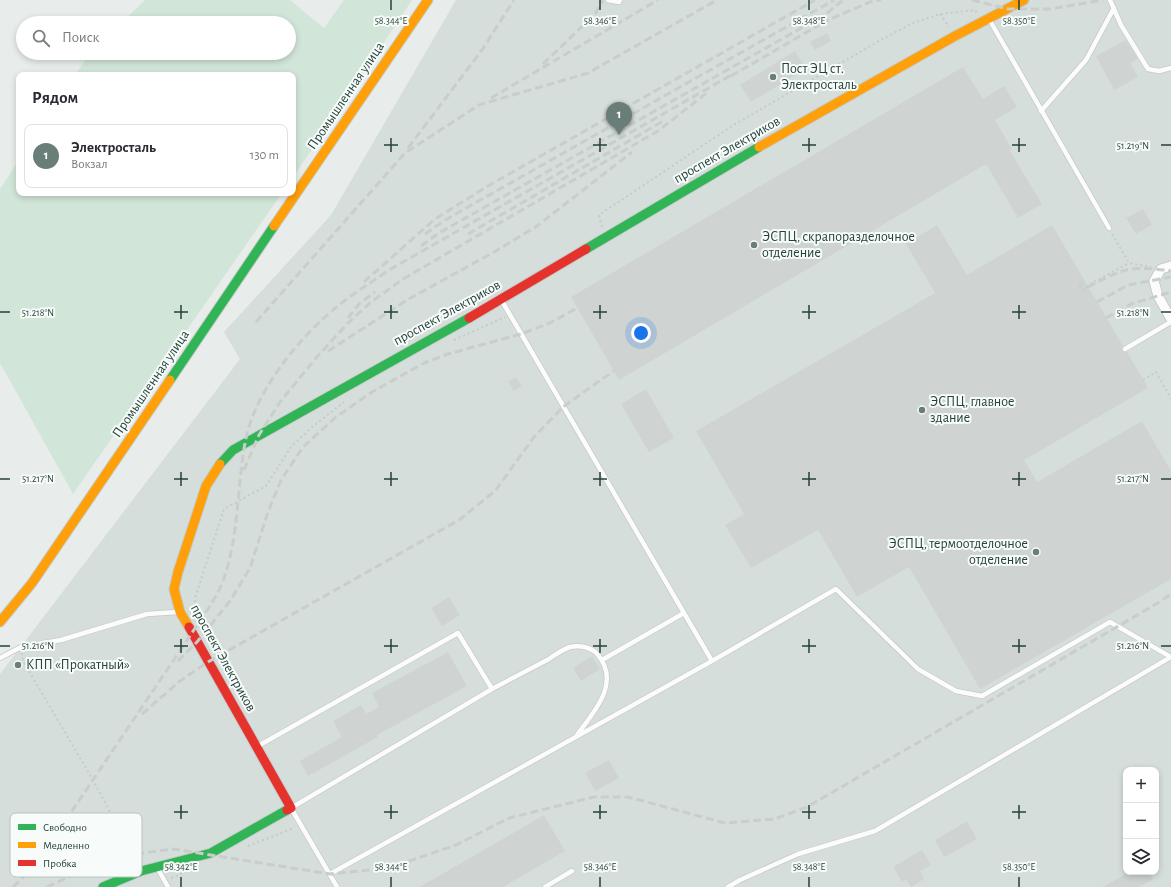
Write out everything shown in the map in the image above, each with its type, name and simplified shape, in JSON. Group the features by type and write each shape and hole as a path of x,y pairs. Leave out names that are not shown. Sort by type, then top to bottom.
{"street":[{"name":"Промышленная улица","path":"296,194 428,0"},
{"name":"проспект Электриков","path":"291,808 189,629 180,612 174,589 178,572 206,486 218,466 233,450 500,300 748,153 955,36 1024,0"},
{"name":"Промышленная улица","path":"0,622 32,583 295,196"},
{"path":"1171,266 1161,269 1154,280 1158,296 1171,319"},
{"path":"142,871 212,852 291,808"},
{"path":"103,887 126,877"}],"lane":[{"path":"608,0 619,2 620,0"},
{"path":"1110,0 1121,24 1148,69 1159,71 1171,68"},
{"path":"1042,111 1086,60 1114,8"},
{"path":"988,18 1109,228"},
{"path":"500,300 712,661"},
{"path":"1125,349 1171,322"},
{"path":"330,874 712,661 836,589 918,669 956,691 982,696 1110,622 1171,657 875,831 798,854 740,880 728,887"},
{"path":"0,658 21,647 61,640 148,614 180,612"},
{"path":"602,660 684,613"},
{"path":"256,747 458,633 492,689"},
{"path":"338,887 291,808 492,689 570,647 587,647 594,650 602,660 608,674 607,683 600,704 576,737"},
{"path":"157,867 168,887"},
{"path":"545,887 572,871"}],"path":[{"path":"605,238 599,215 732,126 906,26 940,14 974,10 988,18"},
{"path":"940,14 955,36"},
{"path":"1109,228 1129,263"},
{"path":"1083,282 1080,285 1083,290 1092,283 1129,263 1161,269"},
{"path":"449,342 509,315"},
{"path":"1142,380 1156,372 1171,399"},
{"path":"189,629 193,618 195,598 224,510 266,486 291,447 337,406 350,398"},
{"path":"21,647 23,661 93,780 110,813"}],"shaded area":[{"path":"456,0 1171,0 1171,887 0,887 0,674 240,359 224,332 331,215"}],"green space":[{"path":"145,0 290,0 324,28 344,0 412,0 296,173 296,72 77,72 85,60 296,60 296,16 128,16"},
{"path":"16,165 16,196 280,196 73,494 0,363 0,189"}],"building":[{"path":"827,33 831,41 815,50 810,42"},
{"path":"1126,40 1138,59 1130,63 1138,77 1114,90 1096,56"},
{"name":"Пост ЭЦ ст. Электросталь","path":"795,51 806,69 751,102 740,85"},
{"name":"ЭСПЦ, скрапоразделочное отделение","path":"963,67 983,99 1004,86 1017,107 995,120 1012,149 1010,151 1042,204 1018,218 986,164 619,380 571,297"},
{"path":"1143,209 1152,225 1136,234 1126,218"},
{"name":"ЭСПЦ, главное здание","path":"937,225 967,275 1052,225 1123,346 1122,351 1127,352 1148,388 1024,460 1037,482 1142,421 1171,471 1171,579 980,689 909,567 857,597 818,530 751,568 725,525 744,514 696,431 935,293 906,244"},
{"path":"516,377 522,386 514,391 508,382"},
{"path":"646,389 674,438 649,452 621,404"},
{"path":"449,597 460,615 442,626 431,608"},
{"path":"448,652 467,686 377,735 378,737 308,776 300,761 342,737 333,721 361,705 366,714 379,707 372,693"},
{"path":"592,656 600,669 581,681 573,668"},
{"path":"609,760 619,778 595,791 585,773"},
{"path":"544,815 565,851 503,887 420,887"},
{"path":"967,821 977,839 944,857 935,840"},
{"path":"922,850 931,865 920,871 924,879 911,887 906,879 902,882 893,867"},
{"path":"1124,875 1151,875 1153,879 1139,887 1103,887"}],"railway":[{"path":"408,148 482,50 514,0"},
{"path":"543,64 595,14 603,0"},
{"path":"491,98 658,0"},
{"path":"256,322 405,153 479,105 588,73 717,0"},
{"path":"364,282 435,219 488,186 815,0"},
{"path":"425,234 445,220 834,0"},
{"path":"421,246 439,233 826,14 843,0"},
{"path":"821,23 870,2 881,0"},
{"path":"972,0 1008,9 1050,9 1103,0"},
{"path":"731,76 826,21"},
{"path":"71,813 218,592 229,562 235,528 242,460 250,424 268,385 294,349 339,305 389,270 735,73"},
{"path":"244,470 259,435 280,402 316,358 347,324 371,302 403,279 658,131 708,92"},
{"path":"468,234 665,120"},
{"path":"328,351 407,300 494,252 537,226 632,152"},
{"path":"1088,287 1116,273 1131,269 1142,268 1171,271"},
{"path":"1097,302 1128,285 1171,277"},
{"path":"348,318 359,304 375,292"},
{"path":"1106,318 1131,304 1171,292"},
{"path":"178,661 197,642 230,601 250,568 268,512 281,480 303,447 336,417 372,392 424,363 448,354 521,334 550,323 577,308"},
{"path":"142,714 180,681 208,662 459,520 495,491 534,437 563,407 614,371"},
{"path":"142,853 173,849 330,874 389,868 456,845 509,818 594,797 628,797 725,823 775,819 807,807 1158,603 1171,594"},
{"path":"13,887 23,877"},
{"path":"47,887 68,877"}],"traffic: fast":[{"path":"586,249 759,147"},
{"path":"170,380 274,226"},
{"path":"220,464 233,450 469,318"},
{"path":"142,871 211,853 287,810"},
{"path":"103,887 127,877"}],"traffic: slow":[{"path":"296,194 428,0"},
{"path":"759,147 955,36 1024,0"},
{"path":"274,226 294,196"},
{"path":"0,622 32,583 170,380"},
{"path":"189,627 180,612 174,589 178,572 206,486 220,464"}],"traffic: jam":[{"path":"469,318 586,249"},
{"path":"189,627 291,808 287,810"}],"place":[{"name":"Пост ЭЦ ст. Электросталь","path":"773,77"},
{"name":"Электросталь","path":"619,135"},
{"name":"ЭСПЦ, скрапоразделочное отделение","path":"754,245"},
{"name":"ЭСПЦ, главное здание","path":"922,410"},
{"name":"ЭСПЦ, термоотделочное отделение","path":"1036,552"},
{"name":"КПП «Прокатный»","path":"18,665"}]}
